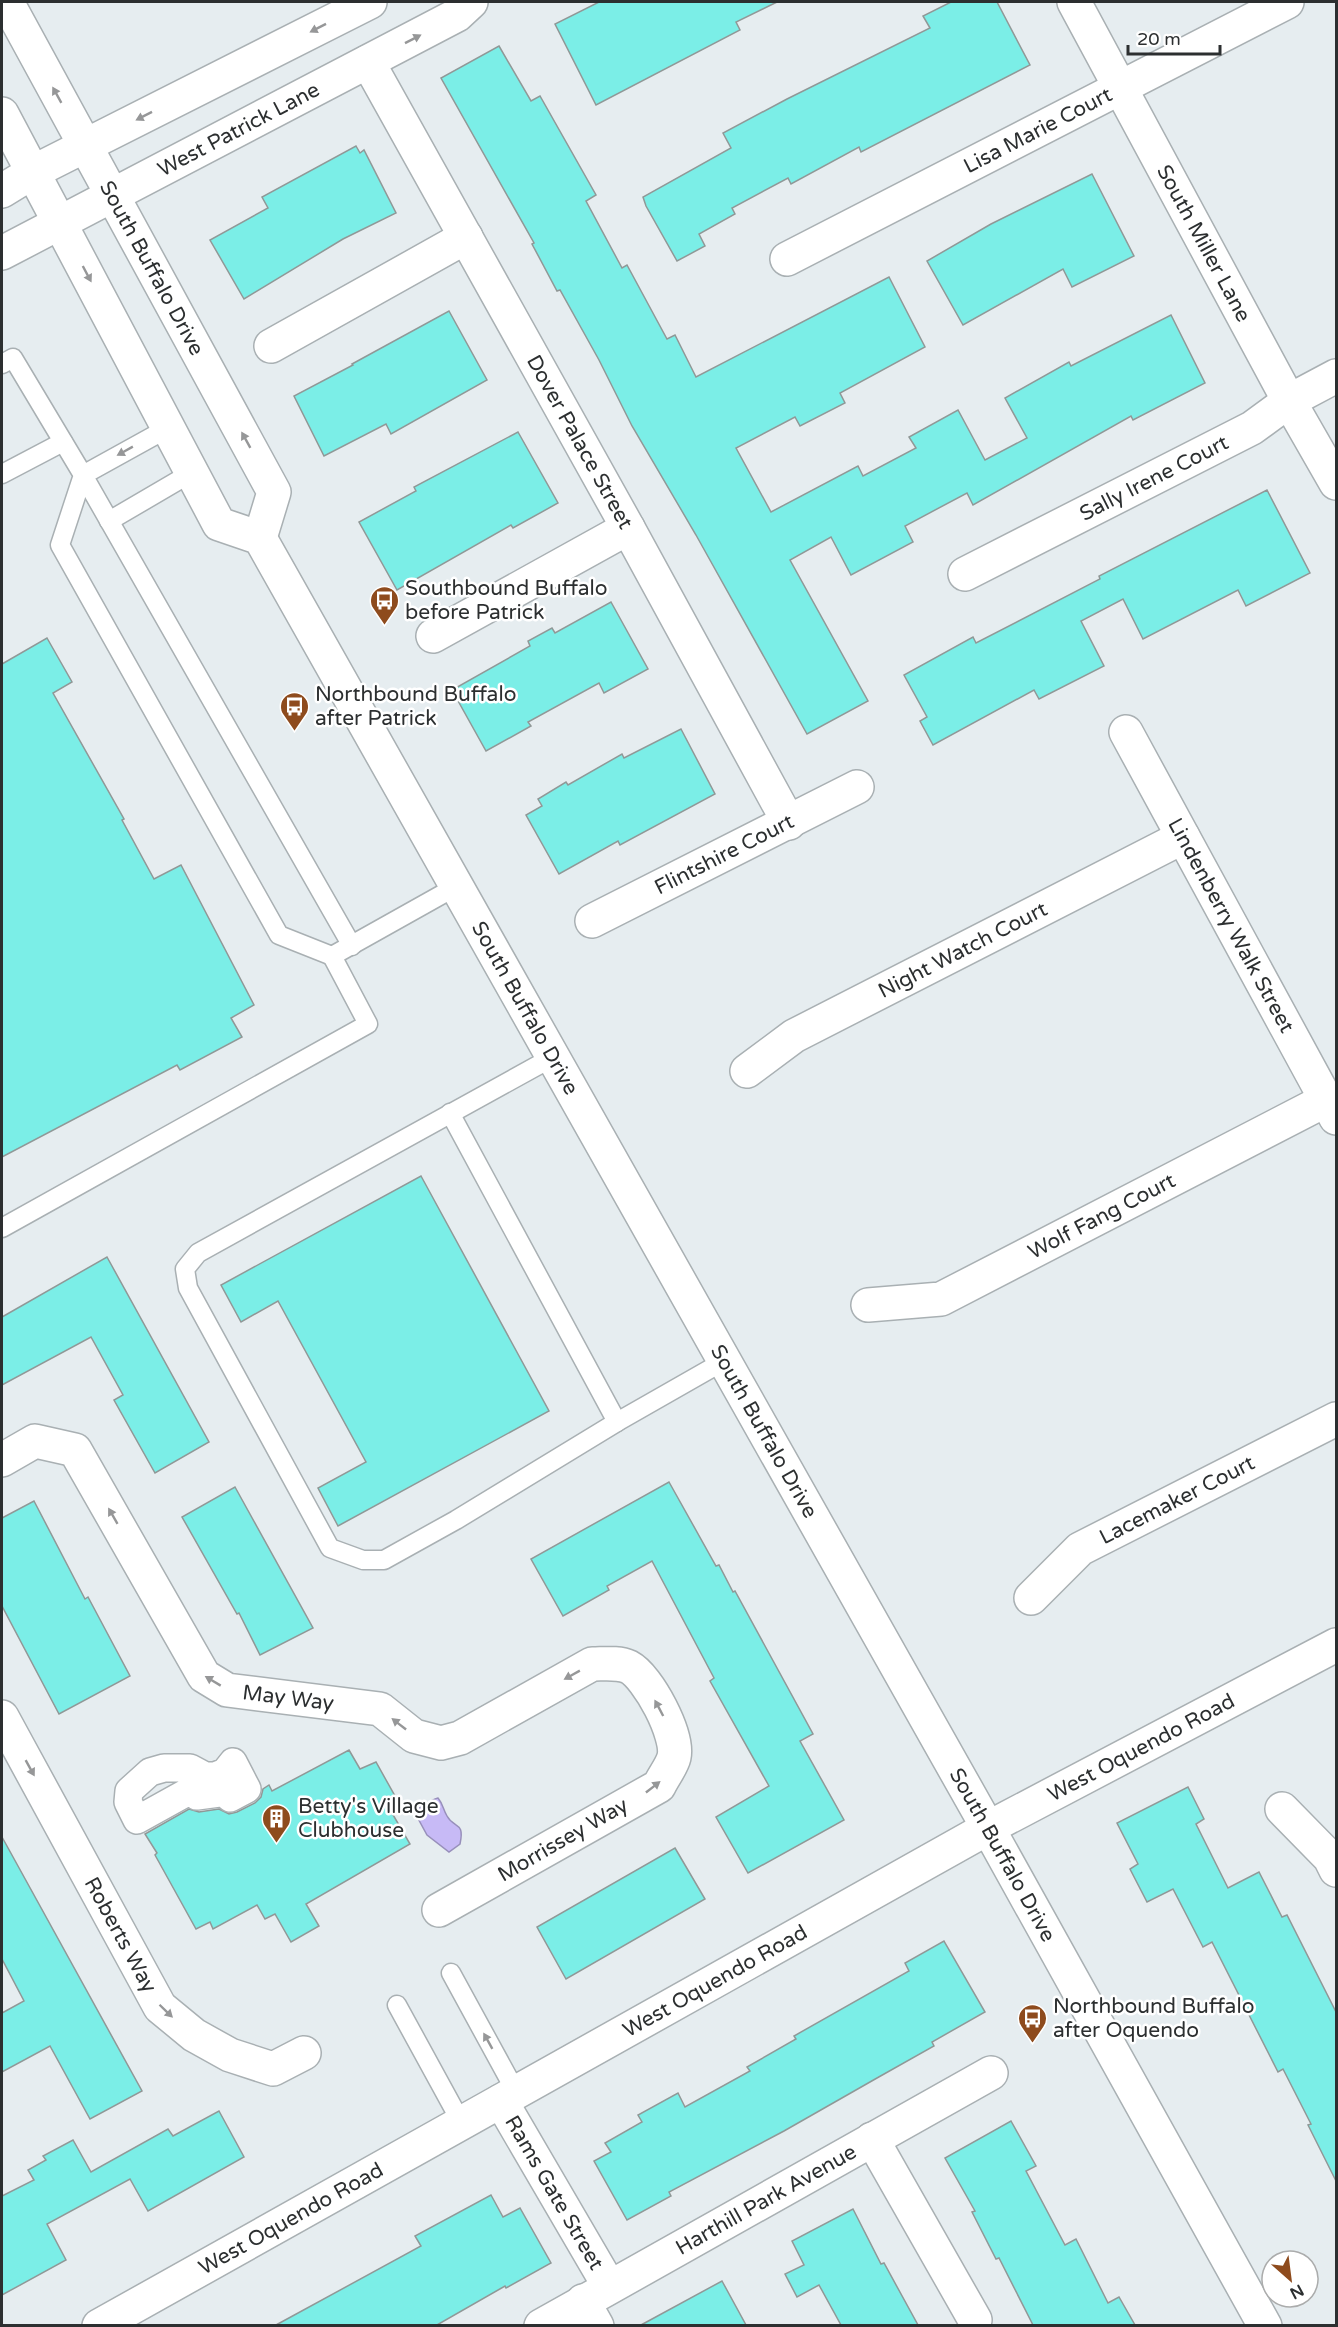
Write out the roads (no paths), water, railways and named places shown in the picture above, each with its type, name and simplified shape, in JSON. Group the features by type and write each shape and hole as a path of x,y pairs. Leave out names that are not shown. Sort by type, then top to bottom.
{"street":[{"name":"South Buffalo Drive","path":"7,2 274,492 260,538 988,1828 1265,2325"},
{"path":"2,191 33,172 370,2"},
{"name":"West Patrick Lane","path":"2,253 457,15 471,2"},
{"name":"South Miller Lane","path":"1074,2 1289,401 1336,483"},
{"name":"Lisa Marie Court","path":"788,259 1287,2"},
{"name":"Dover Palace Street","path":"368,62 628,528 789,823"},
{"path":"2,114 219,524 260,538"},
{"path":"271,346 466,237"},
{"name":"Sally Irene Court","path":"965,574 1252,428 1289,401 1336,376"},
{"path":"433,636 628,528"},
{"name":"Lindenberry Walk Street","path":"1126,732 1331,1109"},
{"name":"Flintshire Court","path":"592,921 857,787"},
{"name":"Night Watch Court","path":"747,1071 794,1036 1183,837"},
{"name":"Wolf Fang Court","path":"868,1305 941,1299 1331,1109"},
{"name":"Lacemaker Court","path":"1031,1598 1080,1549 1336,1419"},
{"name":"May Way","path":"2,1460 35,1441 75,1450 204,1676 227,1690 380,1709 414,1736 441,1743 460,1738 592,1664 610,1663 628,1667 642,1677 674,1736 674,1757"},
{"name":"West Oquendo Road","path":"99,2325 988,1828 1336,1645"},
{"name":"Roberts Way","path":"2,1717 160,2007 194,2035 230,2055 273,2069 304,2053"},
{"name":"Morrissey Way","path":"439,1910 658,1786 674,1757"},
{"path":"1282,1809 1330,1858 1336,1870"},
{"name":"Harthill Park Avenue","path":"541,2325 596,2304 872,2139 991,2073"},
{"name":"Rams Gate Street","path":"509,2097 596,2304"},
{"path":"872,2139 975,2320"}],"lane":[{"path":"2,364 13,358 83,475 352,946"},
{"path":"2,1228 368,1024 332,957 279,935 60,545 83,475 168,428"},
{"path":"2,474 63,442"},
{"path":"109,521 191,473"},
{"path":"332,957 457,886"},
{"path":"553,1057 198,1252 185,1269 188,1288 330,1548 363,1560 384,1560 456,1520 617,1422 724,1361"},
{"path":"450,1113 617,1422"},
{"path":"450,1973 509,2097"},
{"path":"397,2005 461,2122"}],"place":[{"name":"Southbound Buffalo before Patrick","path":"384,626"},
{"name":"Northbound Buffalo after Patrick","path":"294,732"},
{"name":"Betty's Village Clubhouse","path":"277,1844"},
{"name":"Northbound Buffalo after Oquendo","path":"1032,2044"}]}
